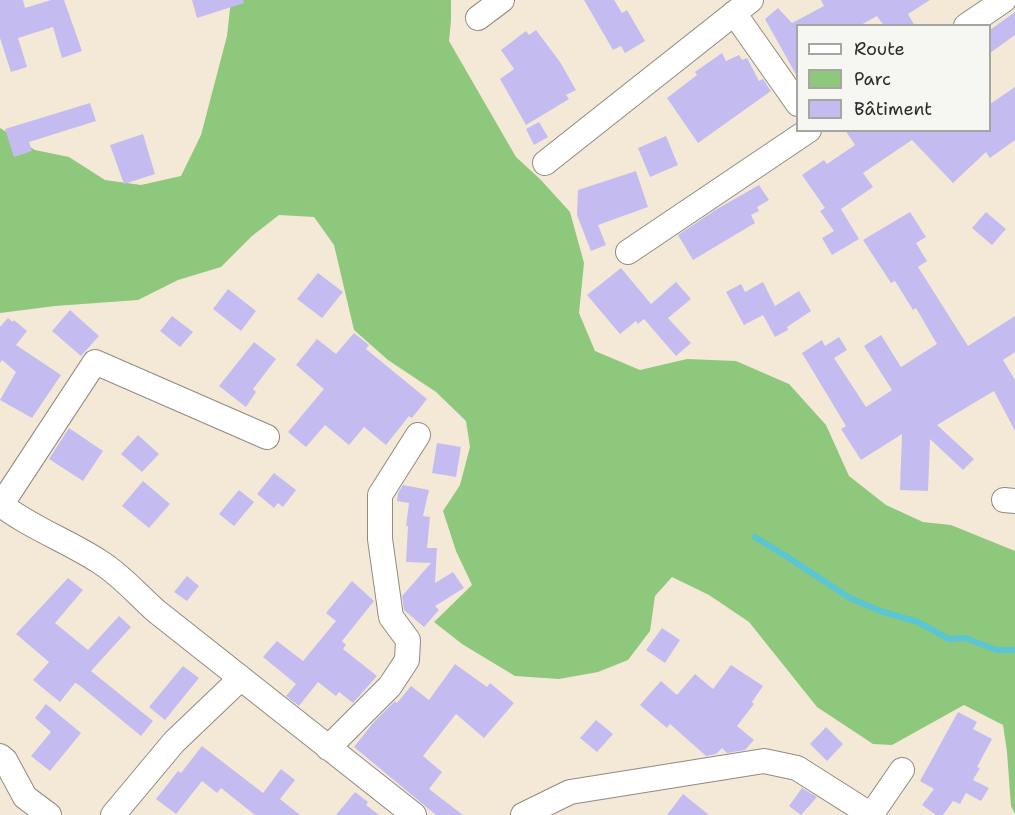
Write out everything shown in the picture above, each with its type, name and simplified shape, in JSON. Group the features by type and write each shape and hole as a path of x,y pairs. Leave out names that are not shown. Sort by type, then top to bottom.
{"street":[{"path":"478,18 502,0"},
{"path":"969,24 1004,0"},
{"path":"545,163 743,7 796,100"},
{"path":"628,252 806,132"},
{"path":"267,437 95,362 0,505 15,516 101,562 156,611 240,679 414,815"},
{"path":"328,748 390,686 407,660 408,639 391,617 380,538 380,495 418,435"},
{"path":"113,815 174,742 240,679"},
{"path":"0,756 5,760 25,797 49,815"},
{"path":"523,815 570,792 764,761 797,768 871,815 902,770"}],"green space":[{"path":"231,0 451,0 449,41 516,157 570,212 584,263 579,313 595,351 640,370 687,359 736,361 789,384 826,425 849,476 886,505 923,522 951,525 1015,551 1015,814 1011,806 1003,725 964,705 892,745 873,744 817,707 749,622 709,595 672,577 655,596 650,631 628,660 598,672 559,679 515,676 462,644 434,622 472,585 456,551 443,511 460,485 470,447 466,421 436,392 388,360 354,330 334,245 314,217 279,215 252,236 221,267 178,280 138,300 55,306 0,313 0,128 35,150 69,157 105,180 141,185 181,176 201,135 227,36"}],"building":[{"path":"0,0 23,0 25,8 51,0 64,0 82,51 62,58 53,27 18,38 27,67 11,72 0,38"},
{"path":"192,0 243,0 244,3 197,18"},
{"path":"584,0 614,0 622,13 627,10 645,41 625,53 621,46 613,50"},
{"path":"821,0 930,0 908,14 914,24 883,24 877,16 863,24 796,24 796,74 765,19 778,8 792,23 824,6"},
{"path":"1015,12 1015,35 991,52 991,29"},
{"path":"536,30 560,62 576,90 566,95 569,99 526,125 500,79 514,69 501,50 526,31 529,35"},
{"path":"722,53 726,61 739,55 742,60 747,58 759,81 763,79 771,91 698,143 667,98 697,75 695,72"},
{"path":"1015,87 1015,140 990,158 986,152 953,183 912,140 863,173 873,187 841,209 859,239 832,255 822,238 834,231 820,211 825,208 802,175 824,160 827,164 855,145 846,132 991,132 991,103"},
{"path":"90,103 96,121 29,142 32,151 14,157 5,129"},
{"path":"539,122 548,137 534,145 526,129"},
{"path":"143,134 155,174 124,184 110,145"},
{"path":"666,136 678,165 650,177 638,148"},
{"path":"636,171 648,207 598,225 606,245 591,251 577,215 578,190"},
{"path":"759,185 769,200 757,207 759,211 751,215 755,223 693,260 678,235"},
{"path":"910,212 926,237 916,243 927,261 918,267 968,346 1015,316 1015,352 1003,360 1015,380 1015,431 994,391 937,425 974,459 963,470 930,439 928,491 900,490 902,434 861,460 841,429 846,426 802,353 822,340 825,346 839,337 847,350 834,358 866,407 892,390 864,346 881,335 901,367 937,344 916,308 913,310 895,281 891,283 863,240"},
{"path":"986,212 1006,229 992,245 972,228"},
{"path":"621,268 651,304 676,282 691,299 668,318 691,343 676,356 644,319 638,324 636,321 620,334 587,295"},
{"path":"318,273 343,292 322,318 297,299"},
{"path":"763,282 775,306 799,291 811,311 787,327 788,330 775,337 763,315 744,325 726,292 741,284 745,292"},
{"path":"228,289 256,311 241,331 213,309"},
{"path":"70,310 99,336 81,356 52,331"},
{"path":"172,316 193,332 180,347 160,331"},
{"path":"8,318 27,331 16,345 61,375 32,418 0,400 16,372 2,360 0,363 0,327"},
{"path":"354,333 369,345 366,349 427,399 412,418 409,416 386,445 364,427 349,445 325,425 306,447 288,432 324,389 296,365 317,339 336,354"},
{"path":"254,342 276,359 253,389 256,392 246,407 219,386"},
{"path":"69,428 103,451 83,481 49,459"},
{"path":"138,435 159,454 142,472 121,454"},
{"path":"437,443 461,447 456,477 432,473"},
{"path":"274,473 296,490 283,507 278,503 274,508 257,494"},
{"path":"143,481 170,504 149,528 122,506"},
{"path":"403,485 429,490 423,516 430,517 427,548 437,548 435,583 453,572 464,588 435,606 439,610 424,627 404,610 402,596 431,563 406,562 408,526 406,526 409,503 397,501 398,493"},
{"path":"239,490 254,502 234,526 219,514"},
{"path":"187,576 199,586 187,601 174,592"},
{"path":"68,578 83,590 55,623 88,650 119,616 131,627 91,671 153,721 141,736 79,685 75,683 60,702 33,680 49,662 16,634"},
{"path":"352,581 374,601 342,641 346,645 343,649 377,676 353,703 339,692 336,696 318,682 299,706 286,696 296,684 263,657 277,641 303,661 336,621 326,613"},
{"path":"662,628 680,640 665,663 646,650"},
{"path":"455,664 487,687 490,683 514,703 484,738 456,714 423,756 442,772 429,789 463,815 436,815 354,747 373,723 395,701 397,703 411,686 429,700"},
{"path":"731,665 763,686 752,702 754,704 737,726 754,740 745,750 727,753 722,748 716,754 706,756 670,724 667,728 640,705 661,681 677,695 695,674 713,689"},
{"path":"183,666 199,678 165,720 149,707"},
{"path":"46,704 81,733 50,771 31,756 51,732 35,718"},
{"path":"958,712 977,722 973,729 992,739 977,767 980,768 973,780 989,788 981,801 966,793 960,804 953,801 943,815 936,815 922,805 934,789 920,781"},
{"path":"596,720 613,734 597,752 580,738"},
{"path":"826,727 843,744 827,761 810,744"},
{"path":"202,746 263,793 281,769 295,780 280,799 300,815 255,815 221,788 217,793 202,781 176,814 156,799 178,771 181,773"},
{"path":"802,788 817,797 801,815 789,806"},
{"path":"355,792 368,802 366,805 379,815 336,815"},
{"path":"683,794 709,815 667,815"}],"waterway":[{"path":"755,537 850,598 880,611 918,622 949,639 965,638 997,650 1015,650"}]}
